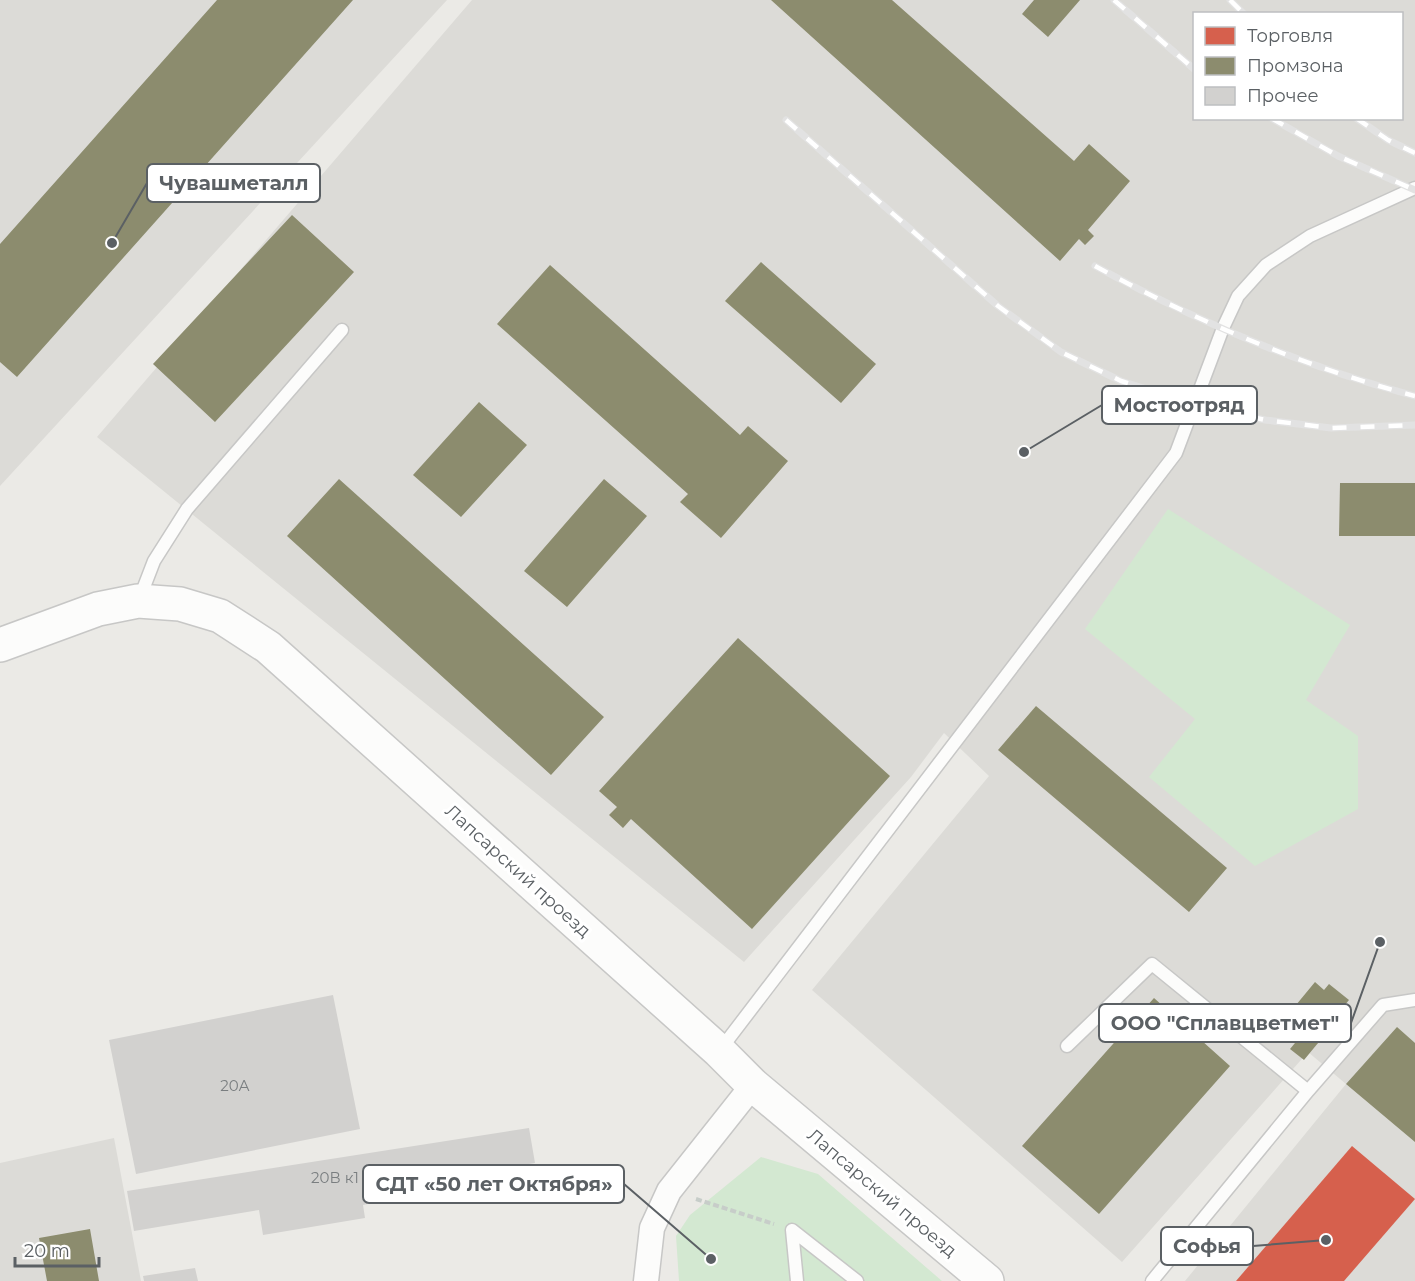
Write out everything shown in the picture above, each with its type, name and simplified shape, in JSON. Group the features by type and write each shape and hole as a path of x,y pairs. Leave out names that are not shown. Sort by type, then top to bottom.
{"street":[{"name":"Лапсарский проезд","path":"0,645 98,609 138,601 180,604 220,616 268,647 719,1051 753,1085 987,1281"},
{"path":"646,1281 652,1228 669,1191 753,1085"}],"lane":[{"path":"719,1051 1176,453 1223,328 1239,296 1266,265 1310,236 1415,188"},
{"path":"138,601 154,561 187,509 342,330"},
{"path":"1067,1046 1152,964 1308,1091"},
{"path":"1152,1281 1308,1091 1383,1005 1415,1000"},
{"path":"792,1230 797,1281"},
{"path":"792,1230 857,1281"}],"path":[{"path":"669,1191 792,1230"}],"shaded area":[{"path":"0,0 447,0 0,486"},
{"path":"472,0 1415,0 1415,1281 1185,1281 1346,1084 1308,1052 1122,1262 812,990 989,776 944,733 911,777 744,962 97,437"},
{"path":"114,1138 141,1281 0,1281 0,1163"}],"green space":[{"path":"1168,509 1350,625 1306,700 1358,736 1358,809 1255,866 1149,777 1195,719 1085,629"},
{"path":"761,1157 818,1174 942,1281 679,1281 676,1236 690,1215"}],"building: Торговля":[{"path":"1352,1146 1415,1199 1344,1281 1236,1281"}],"building: Промзона":[{"path":"217,0 353,0 17,377 0,362 0,244"},
{"path":"771,0 892,0 1074,161 1089,144 1130,181 1088,230 1094,236 1085,245 1079,239 1060,261"},
{"path":"1034,0 1080,0 1048,37 1022,14"},
{"path":"292,215 354,272 215,422 153,364"},
{"path":"761,262 876,364 841,403 725,301"},
{"path":"550,265 740,435 748,426 788,461 721,538 680,502 688,494 497,324"},
{"path":"479,402 527,445 461,517 413,475"},
{"path":"339,479 604,717 551,775 287,536"},
{"path":"604,479 647,516 567,607 524,571"},
{"path":"1340,483 1415,483 1415,536 1339,536"},
{"path":"738,638 890,776 752,929 631,819 623,828 609,815 617,807 599,791"},
{"path":"1036,706 1227,868 1189,912 998,750"},
{"path":"1315,982 1324,990 1329,984 1349,1000 1344,1006 1347,1008 1304,1060 1290,1049 1295,1043 1277,1028"},
{"path":"1154,998 1230,1066 1099,1214 1022,1146"},
{"path":"1397,1027 1415,1043 1415,1142 1346,1084"},
{"path":"90,1229 99,1281 47,1281 39,1238"}],"building: Прочее":[{"path":"333,995 360,1129 136,1174 109,1040"},
{"path":"529,1128 535,1163 370,1191 372,1203 363,1205 365,1218 263,1235 259,1210 134,1231 127,1191"},
{"path":"195,1268 198,1281 144,1281 143,1276"}],"railway":[{"path":"1114,0 1193,68"},
{"path":"1230,0 1242,12"},
{"path":"786,120 998,306 1061,352 1121,381 1194,404 1265,420 1331,428 1415,425"},
{"path":"1275,120 1338,156 1415,190"},
{"path":"1359,120 1388,140 1415,153"},
{"path":"1095,266 1211,324 1251,341 1332,371 1415,396"}],"place":[{"name":"Чувашметалл","path":"112,243"},
{"name":"Мостоотряд","path":"1024,452"},
{"name":"ООО \"Сплавцветмет\"","path":"1380,942"},
{"name":"Софья","path":"1326,1240"},
{"name":"СДТ «50 лет Октября»","path":"711,1259"}]}
